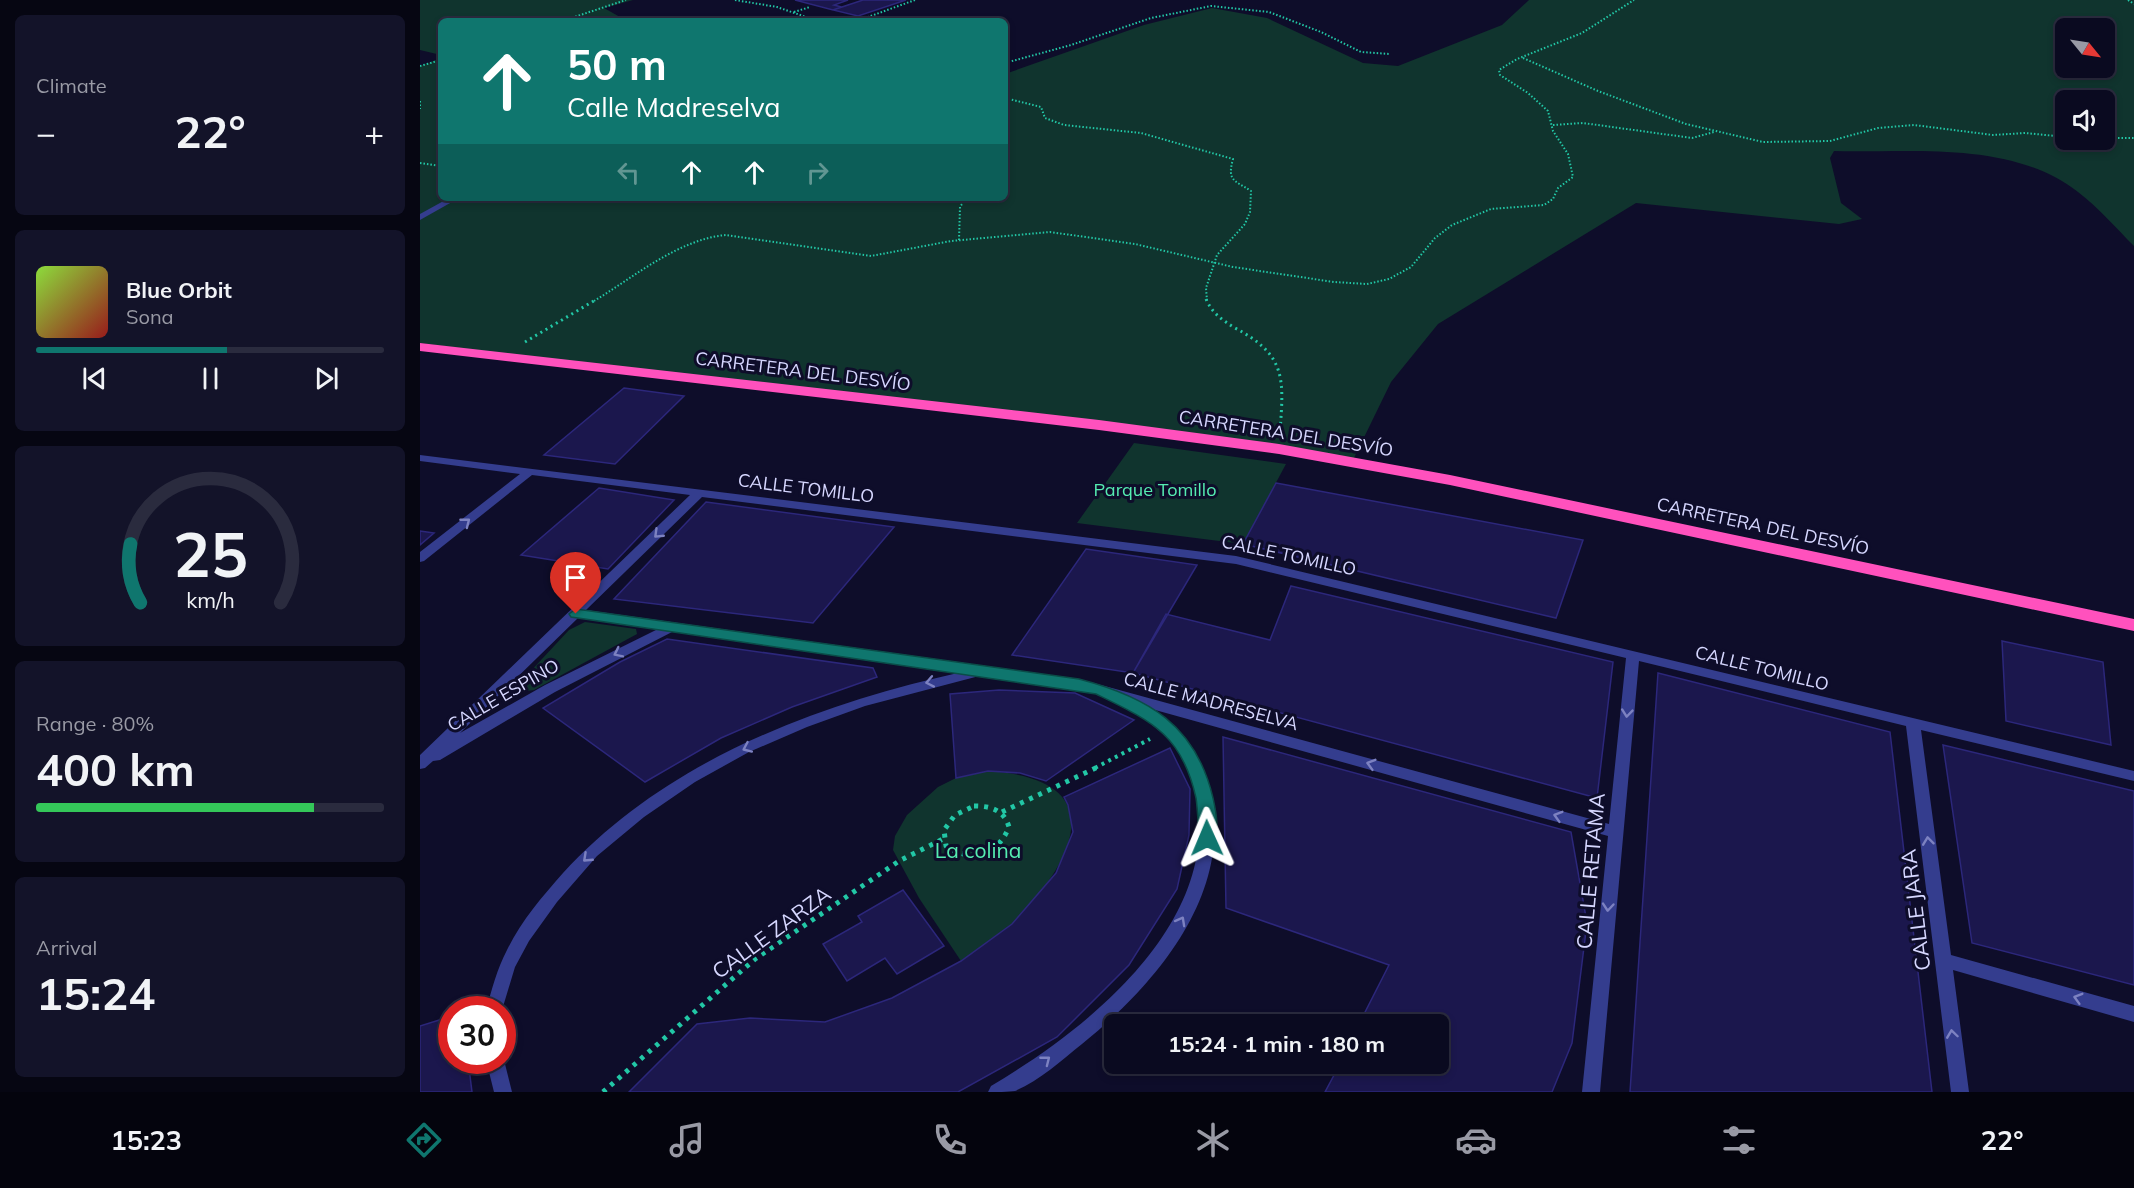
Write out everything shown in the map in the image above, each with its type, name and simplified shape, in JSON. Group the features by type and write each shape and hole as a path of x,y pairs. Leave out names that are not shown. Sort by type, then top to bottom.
{"highway":[{"name":"CARRETERA DEL DESVÍO","path":"420,347 1076,422 1279,449 1450,480 2134,625"}],"street":[{"path":"420,217 449,201"},
{"name":"CALLE TOMILLO","path":"420,458 1236,560 2134,776"},
{"path":"420,558 529,472"},
{"name":"CALLE ESPINO","path":"420,765 699,493"},
{"name":"CALLE MADRESELVA","path":"576,614 988,671 1101,690 1615,832"},
{"name":"CALLE ESPINO","path":"420,765 536,695 671,627"},
{"name":"CALLE RETAMA","path":"1591,1092 1633,655"},
{"path":"498,996 509,962 534,918 568,875 616,830 656,800 724,759 807,722 913,686 988,671"},
{"path":"997,1092 1037,1066 1095,1022 1128,990 1177,928 1196,891 1205,859 1209,818 1199,775 1170,728 1142,710 1101,690"},
{"name":"CALLE JARA","path":"1913,723 1960,1092"},
{"path":"1942,960 2134,1014"},
{"path":"499,1074 504,1092"}],"path":[{"path":"571,18 626,0"},
{"path":"735,0 810,18"},
{"path":"861,18 915,0"},
{"path":"506,357 530,338 664,258 685,246 714,236 871,256 959,240 1050,232 1135,244 1216,263 1350,284 1389,279 1411,267 1435,238 1464,219 1491,209 1536,207 1549,203 1558,188 1573,177 1568,154 1553,131 1550,115 1543,106 1498,72 1506,64 1582,33 1632,4 1634,0"},
{"path":"2128,0 2134,4"},
{"path":"1008,62 1071,45 1145,20 1211,6 1269,12 1321,32 1361,52 1389,54"},
{"path":"792,12 810,7"},
{"path":"1522,57 1598,91 1686,124 1763,142 1830,141 1878,128 1914,125 1993,135 2055,136"},
{"path":"420,66 438,61"},
{"path":"1008,98 1035,103 1041,107 1045,118 1056,124 1133,131 1233,159 1229,173 1231,178 1250,188 1252,195 1250,214 1238,236 1218,252 1204,293 1209,310 1223,321 1255,338 1272,354 1280,369 1283,386 1279,449"},
{"path":"420,101 422,103 420,109"},
{"path":"1553,125 1583,123 1692,138 1715,131"},
{"path":"2115,138 2134,138"},
{"path":"420,163 438,166"},
{"path":"959,240 960,207 964,201"},
{"path":"1002,812 1009,827 1007,835 1002,843 984,855 962,856 953,852 943,839 947,822 964,809 985,806 1002,812 1064,785 1170,728"},
{"name":"CALLE ZARZA","path":"603,1092 755,959 899,861 943,839"}],"green space":[{"path":"420,0 633,0 604,8 622,18 438,18 438,54 420,50"},
{"path":"1529,0 2134,0 2134,246 2085,198 2052,175 2023,164 1960,153 1834,151 1830,158 1841,203 1862,219 1839,224 1636,203 1438,324 1391,382 1352,462 420,343 420,66 438,59 438,201 1008,201 1008,73 1144,25 1212,8 1267,18 1363,63 1398,66 1502,25"},
{"name":"Parque Tomillo","path":"1134,443 1286,464 1243,544 1077,523"},
{"path":"585,622 636,629 637,634 534,690 519,692 514,689 569,630"},
{"name":"La colina","path":"988,771 1028,777 1054,789 1068,806 1071,826 1066,849 1053,874 1035,899 1013,923 961,961 919,898 893,850 895,836 907,815 938,787 962,775"}],"building":[{"path":"795,0 848,0 834,5 842,7 833,10"},
{"path":"863,0 906,0 858,16 833,10"},
{"path":"624,388 684,396 615,464 544,455"},
{"path":"1276,483 1583,540 1556,618 1243,544"},
{"path":"599,488 674,500 608,569 521,555"},
{"path":"706,502 894,527 813,623 614,599"},
{"path":"420,531 434,533 420,545"},
{"path":"1086,549 1197,565 1133,673 1012,655"},
{"path":"1291,586 1613,662 1597,798 1133,673 1166,614 1270,640"},
{"path":"667,639 873,668 877,677 792,707 721,738 645,782 543,708 620,662"},
{"path":"2002,641 2103,662 2111,745 2006,721"},
{"path":"1658,673 1890,732 1932,1092 1630,1092"},
{"path":"999,690 1075,693 1134,720 1046,781 1020,773 988,771 956,778 950,694"},
{"path":"1223,737 1571,832 1587,923 1572,1043 1552,1092 1325,1092 1335,1074 1449,1074 1449,1014 1364,1014 1389,965 1226,908"},
{"path":"1943,745 2134,791 2134,985 1972,943"},
{"path":"1170,748 1190,789 1189,835 1177,889 1129,965 1057,1037 958,1092 629,1092 697,1024 750,1018 825,1022 892,998 961,961 1012,924 1056,873 1073,832 1068,805 1064,797"},
{"path":"903,890 944,946 897,974 885,958 847,981 823,944 862,922 858,916"},
{"path":"438,1020 438,1074 470,1074 472,1092 420,1092 420,1026"}],"route":[{"path":"576,614 1079,684 1101,690 1142,710 1170,728 1184,747 1199,775 1209,818 1207,838"}]}
